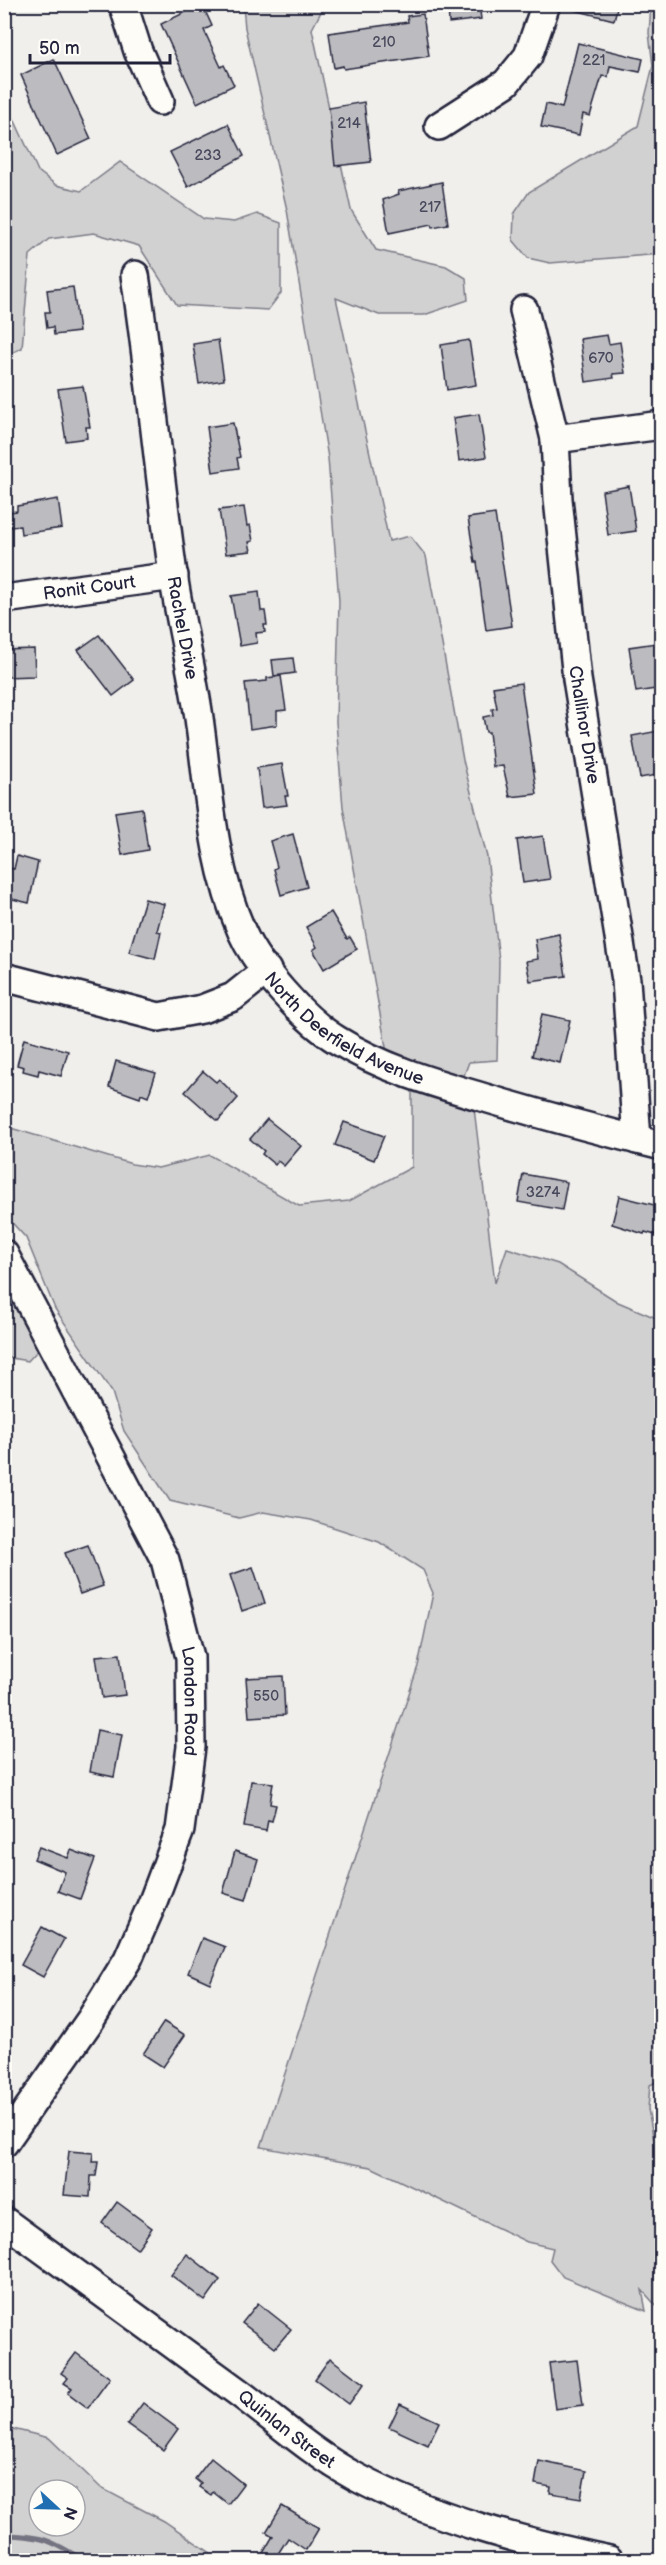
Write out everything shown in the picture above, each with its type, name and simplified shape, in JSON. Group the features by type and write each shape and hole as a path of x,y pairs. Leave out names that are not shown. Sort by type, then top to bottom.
{"street":[{"path":"123,4 138,51 160,101"},
{"path":"439,126 507,83 528,56 546,4"},
{"name":"Rachel Drive","path":"135,275 152,387 174,576 198,712 214,836 226,889 243,935 267,970"},
{"name":"Challinor Drive","path":"524,310 555,439 558,500 577,679 626,980 649,1143"},
{"path":"555,439 662,425"},
{"name":"Ronit Court","path":"4,598 174,576"},
{"name":"North Deerfield Avenue","path":"4,977 159,1017 202,1010 233,997 267,970 280,990 334,1039 384,1066 548,1117 649,1143"},
{"name":"London Road","path":"4,1254 165,1560 190,1657 191,1747 180,1830 128,1959 91,2019 4,2143"},
{"name":"Quinlan Street","path":"4,2221 264,2411 315,2451 356,2477 442,2517 528,2542 609,2560"}],"shaded area":[{"path":"243,5 333,5 323,8 312,29 351,210 376,250 446,266 466,278 468,300 424,315 379,315 336,298 389,541 410,536 426,556 463,760 487,857 499,960 497,1060 469,1062 463,1078 387,1053 343,807 336,722 339,601 328,458 287,210 245,28"},
{"path":"651,5 662,5 661,254 550,263 528,258 513,240 514,214 529,192 638,126 653,66 649,33"},
{"path":"5,104 8,106 38,171 56,185 81,191 120,162 204,219 234,222 257,214 281,223 281,293 268,310 177,305 139,246 94,233 49,239 30,255 22,348 5,356"},
{"path":"412,1091 474,1108 495,1283 507,1248 558,1264 618,1302 661,1320 662,2079 650,2085 648,2109 661,2178 661,2311 642,2290 646,2311 563,2277 550,2260 553,2248 527,2242 371,2167 261,2147 418,1666 433,1593 423,1570 379,1542 311,1520 263,1512 239,1518 170,1501 124,1431 112,1392 55,1309 26,1238 5,1215 4,1126 132,1164 158,1168 210,1155 299,1206 349,1201 412,1167"},
{"path":"4,1283 39,1349 28,1361 5,1357"},
{"path":"5,2427 49,2438 101,2488 164,2521 221,2560 5,2560"}],"building":[{"path":"202,4 212,26 204,30 221,67 224,65 234,85 197,103 161,24"},
{"path":"448,4 479,4 481,19 449,23"},
{"path":"574,4 618,4 614,20 574,10"},
{"path":"423,14 429,56 344,69 343,66 334,68 329,33 408,22 407,16"},
{"path":"578,43 643,59 640,72 610,66 608,77 602,76 590,116 583,114 579,135 541,127 546,104 562,108"},
{"path":"54,59 91,139 57,155 21,75"},
{"path":"364,102 371,162 335,166 329,108"},
{"path":"228,124 244,156 188,187 170,152"},
{"path":"442,182 448,224 433,227 432,224 389,233 383,200 399,194 398,191"},
{"path":"73,287 79,332 54,335 53,327 47,328 45,312 50,312 47,290"},
{"path":"607,335 609,344 620,342 625,373 613,374 614,378 586,382 580,339"},
{"path":"218,340 224,380 199,384 193,344"},
{"path":"469,340 476,385 447,390 441,345"},
{"path":"83,386 90,427 86,427 87,438 66,441 58,389"},
{"path":"479,414 486,457 459,461 453,418"},
{"path":"233,423 240,457 237,458 239,468 213,472 207,427"},
{"path":"629,486 636,531 608,535 602,491"},
{"path":"58,499 62,528 21,534 20,526 10,527 8,512 17,511 17,506"},
{"path":"244,507 247,526 250,525 253,541 249,542 251,551 226,554 219,510"},
{"path":"495,514 512,626 486,630 477,562 475,562 468,518"},
{"path":"259,592 261,611 265,611 267,625 264,625 265,632 256,633 257,643 240,646 231,596"},
{"path":"99,635 134,680 113,696 78,650"},
{"path":"656,643 662,688 636,692 629,647"},
{"path":"34,649 35,676 4,677 4,650"},
{"path":"293,658 295,673 274,676 272,660"},
{"path":"281,676 286,710 277,711 277,725 250,729 245,683 267,681 267,678"},
{"path":"521,683 537,794 510,797 503,766 493,767 489,732 486,732 483,717 493,715 492,709 497,708 493,687"},
{"path":"658,731 662,748 662,774 640,778 632,736"},
{"path":"282,764 288,796 285,796 287,805 262,808 257,768"},
{"path":"142,808 148,850 122,855 115,812"},
{"path":"293,834 307,887 281,895 270,841"},
{"path":"543,836 550,879 523,883 517,840"},
{"path":"17,856 38,862 29,903 4,897 4,867 14,869"},
{"path":"145,899 164,904 157,931 161,932 155,959 129,952"},
{"path":"331,912 347,939 350,937 357,949 324,969 313,950 317,947 306,927"},
{"path":"559,934 566,976 530,981 526,961 538,959 535,939"},
{"path":"542,1014 570,1020 560,1063 532,1056"},
{"path":"24,1039 68,1051 61,1076 39,1070 38,1075 23,1071 24,1067 17,1065"},
{"path":"116,1061 156,1073 148,1097 141,1094 140,1098 109,1087"},
{"path":"203,1071 216,1082 219,1079 238,1098 218,1121 185,1092"},
{"path":"267,1119 301,1146 284,1166 278,1161 275,1165 250,1139"},
{"path":"344,1122 384,1136 374,1160 335,1145"},
{"path":"523,1174 567,1182 562,1210 518,1202"},
{"path":"619,1196 662,1207 655,1235 612,1224"},
{"path":"88,1545 103,1586 80,1594 65,1553"},
{"path":"253,1567 265,1603 242,1611 230,1575"},
{"path":"120,1654 125,1695 102,1698 96,1656"},
{"path":"283,1676 285,1715 249,1717 246,1678"},
{"path":"97,1730 122,1735 114,1777 90,1772"},
{"path":"251,1781 273,1783 270,1804 276,1805 272,1821 268,1820 266,1831 244,1827"},
{"path":"39,1847 68,1858 71,1850 95,1859 80,1899 58,1891 65,1872 34,1859"},
{"path":"235,1851 258,1859 246,1900 223,1893"},
{"path":"42,1927 64,1939 43,1977 21,1965"},
{"path":"202,1938 225,1947 210,1983 188,1973"},
{"path":"164,2022 185,2035 163,2067 143,2054"},
{"path":"69,2151 93,2153 92,2162 98,2162 96,2176 91,2176 90,2197 64,2195"},
{"path":"117,2202 152,2228 137,2249 102,2223"},
{"path":"187,2254 220,2280 205,2301 171,2275"},
{"path":"258,2303 291,2329 275,2348 242,2323"},
{"path":"76,2353 110,2378 88,2408 68,2393 72,2388 64,2383 68,2378 61,2373"},
{"path":"330,2358 364,2384 349,2404 315,2379"},
{"path":"577,2360 583,2405 555,2409 549,2363"},
{"path":"143,2403 178,2429 163,2450 127,2424"},
{"path":"400,2404 439,2422 428,2445 389,2427"},
{"path":"211,2458 243,2484 228,2504 213,2492 211,2495 199,2487 201,2484 195,2479"},
{"path":"539,2461 586,2471 581,2498 550,2493 551,2487 535,2484"},
{"path":"282,2506 319,2528 306,2550 288,2538 274,2560 259,2560 273,2536 266,2532"}],"waterway":[{"path":"4,2535 46,2540 83,2560"}]}
